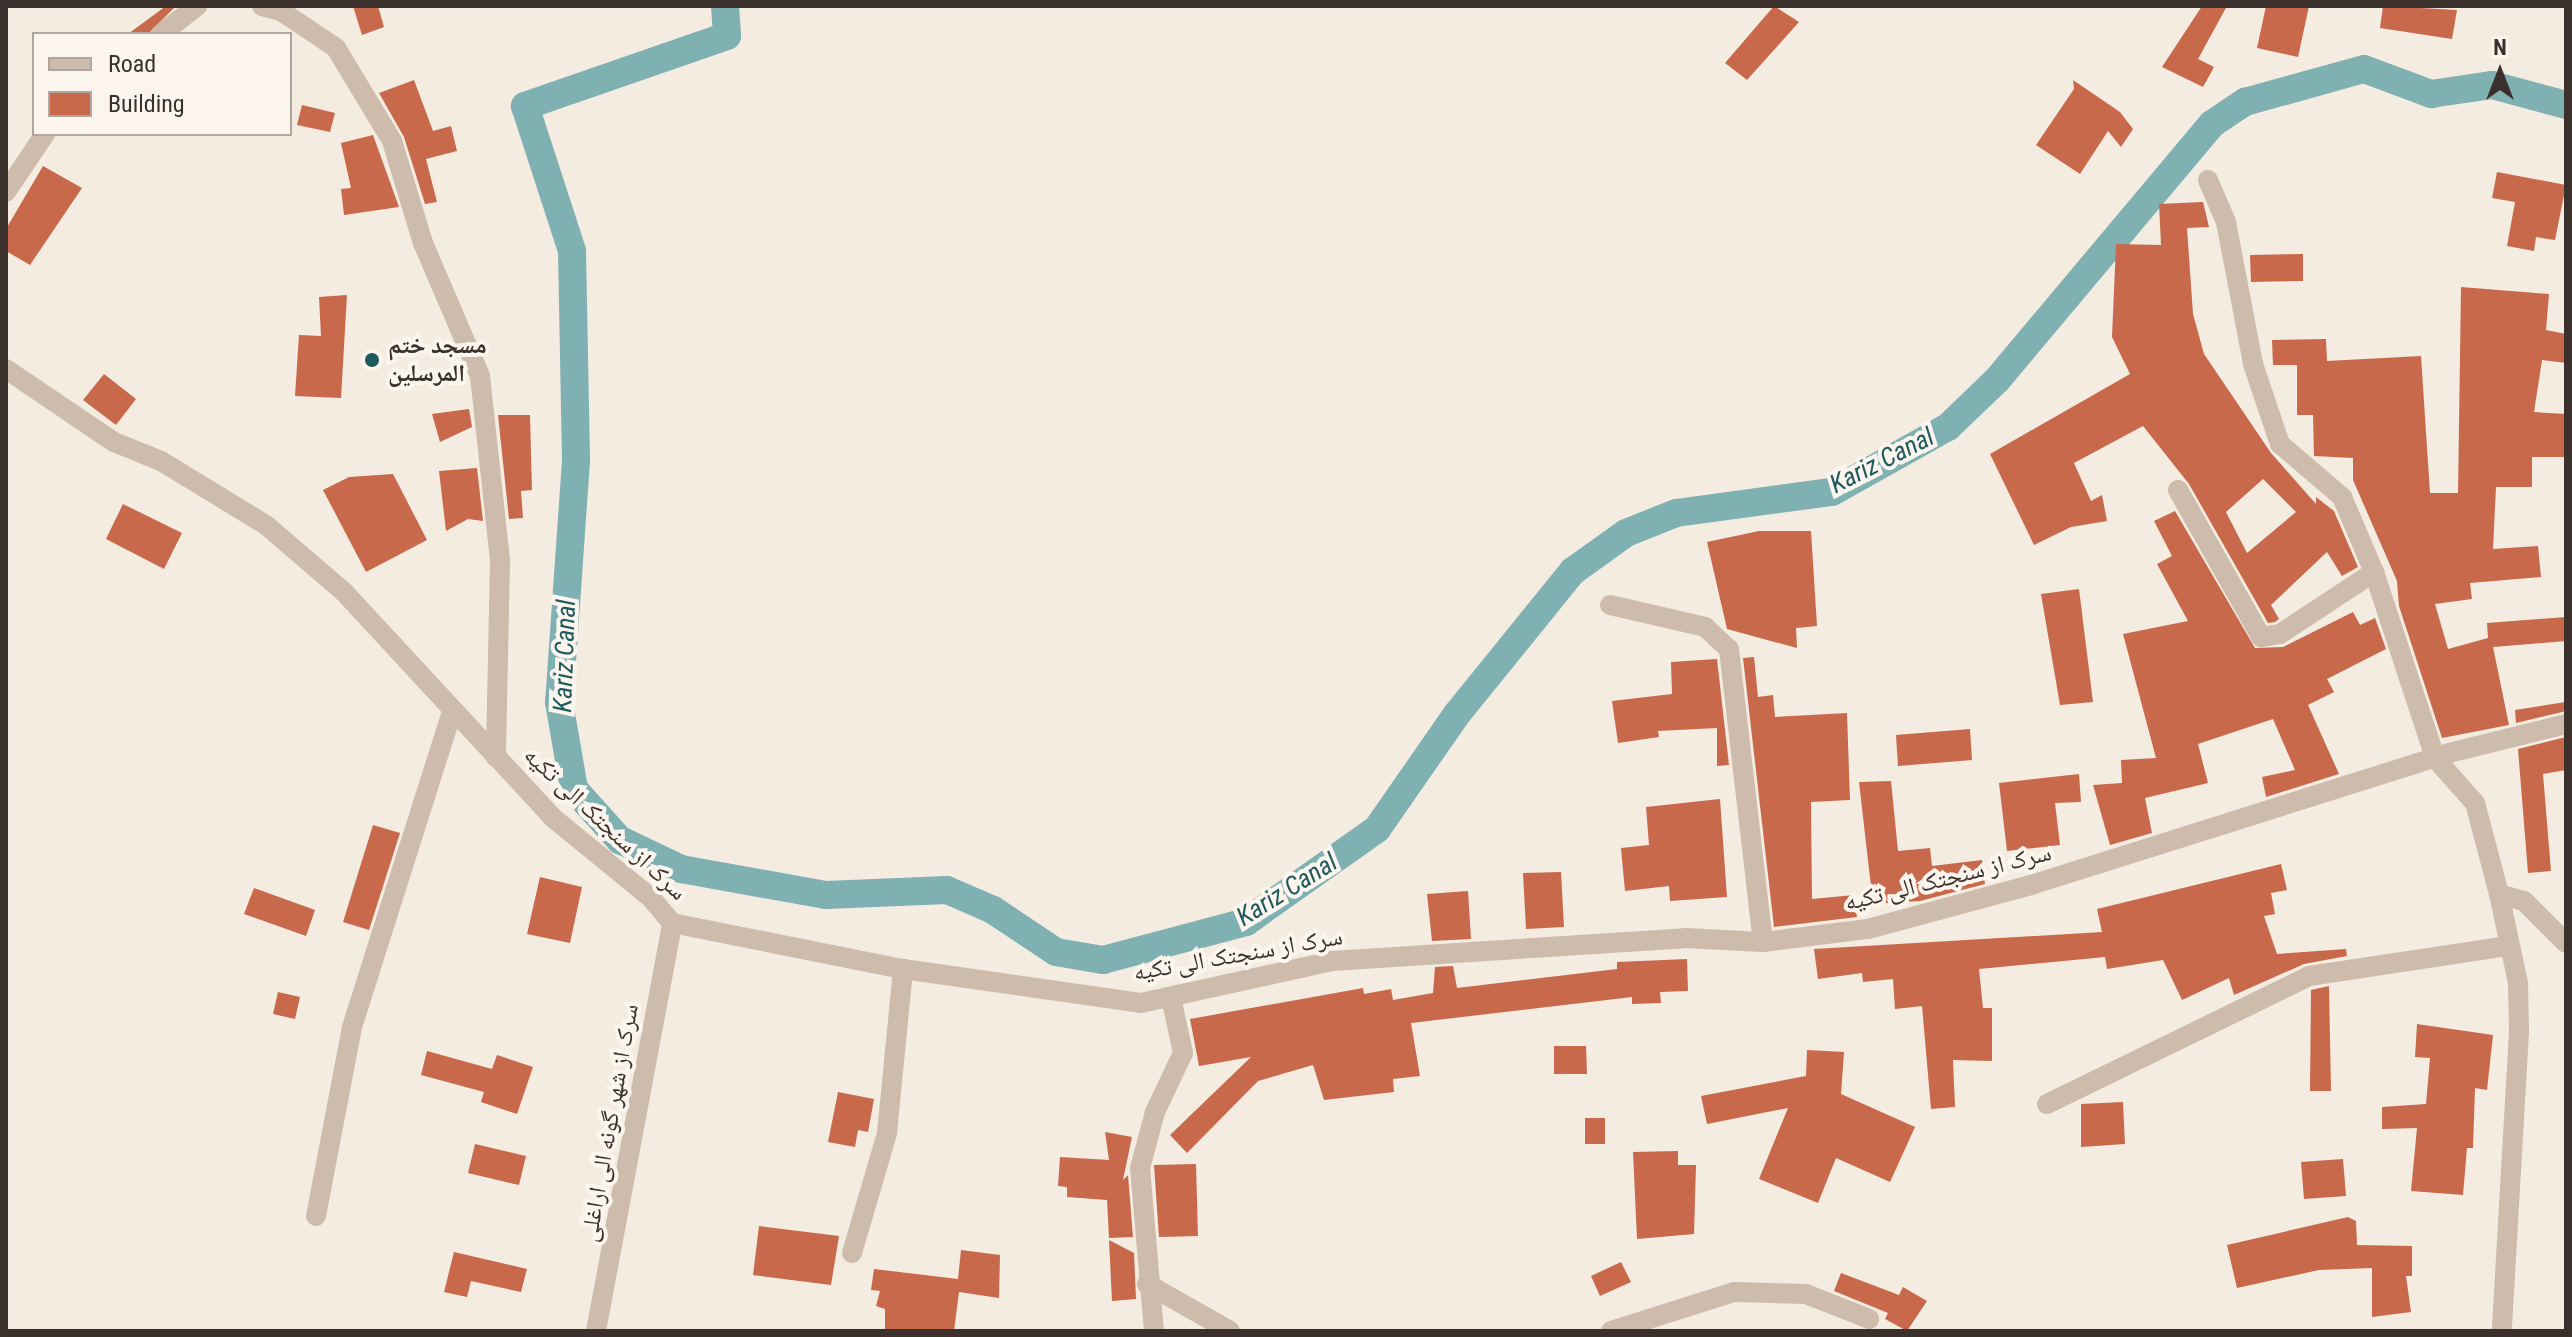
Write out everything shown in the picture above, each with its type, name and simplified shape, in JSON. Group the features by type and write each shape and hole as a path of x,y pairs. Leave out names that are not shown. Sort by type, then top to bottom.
{"street":[{"path":"164,32 197,6"},
{"path":"262,6 281,11 336,48 376,115 480,376 500,561 496,757"},
{"path":"6,192 44,136"},
{"path":"2208,180 2226,222 2253,364 2280,444 2342,497 2374,572 2435,758 2475,803 2499,894 2507,946 2518,983 2519,1032 2502,1331"},
{"name":"سرک از سنجتک الی تکیه","path":"6,369 114,442 161,461 266,525 344,592 552,817 651,898 672,923 903,969 1141,1003 1332,961 1685,938 1763,942 1868,929 2031,885 2435,758 2566,724"},
{"path":"2178,490 2261,637 2280,634 2374,572"},
{"path":"1610,605 1705,627 1729,649 1763,942"},
{"path":"316,1216 352,1027 452,711"},
{"path":"2499,894 2524,901 2566,943"},
{"name":"سرک از شهر گونه الی اراغلی","path":"596,1331 672,923"},
{"path":"2047,1104 2309,976 2507,946"},
{"path":"852,1253 887,1133 903,969"},
{"path":"1154,1331 1147,1284 1140,1168 1155,1112 1183,1053 1171,997"},
{"path":"1147,1284 1230,1331"},
{"path":"1611,1331 1734,1292 1806,1294 1869,1319"}],"building":[{"path":"166,6 176,6 150,32 131,32"},
{"path":"353,6 378,6 384,27 362,35"},
{"path":"1774,6 1799,22 1747,80 1725,63"},
{"path":"2202,6 2227,6 2198,59 2214,67 2203,87 2162,67"},
{"path":"2266,6 2309,6 2298,57 2257,48"},
{"path":"2383,6 2457,10 2452,39 2380,28"},
{"path":"414,80 433,131 451,126 457,151 426,159 437,202 425,204 404,137 379,93"},
{"path":"2073,80 2120,112 2133,129 2121,147 2108,131 2080,174 2036,145 2074,89"},
{"path":"302,105 335,113 330,132 297,125"},
{"path":"373,135 399,207 344,215 341,189 351,188 341,143"},
{"path":"43,166 82,188 30,265 6,251 6,229"},
{"path":"2497,172 2566,185 2555,240 2536,237 2534,251 2507,246 2515,202 2492,198"},
{"path":"2203,202 2209,227 2187,228 2193,314 2204,354 2271,453 2316,504 2316,497 2334,511 2358,567 2342,576 2327,552 2271,605 2279,619 2275,622 2268,623 2189,484 2143,426 2074,463 2091,501 2102,495 2107,521 2071,527 2034,545 1990,454 2130,374 2112,337 2116,244 2161,245 2159,204","holes":["2263,479 2296,512 2247,553 2226,512"]},
{"path":"2303,254 2303,281 2251,282 2250,255"},
{"path":"2461,287 2549,294 2546,330 2566,334 2566,363 2542,360 2534,412 2566,414 2566,457 2532,457 2532,487 2496,487 2493,549 2538,546 2541,577 2470,583 2472,599 2435,604 2448,649 2488,638 2487,623 2566,617 2566,641 2493,647 2509,725 2442,738 2399,606 2397,581 2353,480 2353,458 2314,456 2313,415 2297,415 2297,365 2273,365 2272,340 2326,339 2327,361 2421,356 2430,493 2458,493"},
{"path":"347,295 341,398 295,396 299,335 321,336 319,297"},
{"path":"104,374 136,399 116,425 83,400"},
{"path":"469,409 472,427 440,442 432,414"},
{"path":"498,415 530,415 532,490 521,491 523,518 509,519"},
{"path":"477,468 483,521 468,519 446,531 439,471"},
{"path":"393,474 427,540 366,572 323,490 349,477"},
{"path":"123,504 182,533 164,569 106,539"},
{"path":"2175,511 2255,648 2283,647 2353,612 2360,625 2375,618 2386,649 2327,679 2334,692 2308,705 2339,774 2266,797 2262,777 2295,770 2273,719 2198,744 2208,783 2145,798 2152,833 2110,845 2093,785 2122,783 2121,760 2156,758 2123,634 2188,621 2157,564 2172,556 2154,521"},
{"path":"1759,531 1811,531 1817,626 1796,628 1797,648 1727,629 1707,542"},
{"path":"2079,589 2093,702 2060,705 2041,594"},
{"path":"1754,657 1758,697 1773,695 1775,717 1847,713 1850,800 1811,802 1812,899 1854,895 1857,917 1774,927 1743,658"},
{"path":"1717,659 1729,765 1717,766 1717,728 1658,731 1659,737 1618,743 1612,701 1672,694 1671,662"},
{"path":"2566,702 2566,711 2516,723 2515,710"},
{"path":"1970,729 1972,760 1898,766 1896,735"},
{"path":"2566,737 2566,770 2543,774 2551,871 2528,873 2518,749"},
{"path":"2079,774 2081,802 2055,803 2060,845 2007,851 1999,783"},
{"path":"1891,781 1898,851 1930,848 1932,866 1982,860 1985,884 1920,901 1873,904 1859,782"},
{"path":"1720,799 1727,897 1670,901 1669,886 1625,891 1621,848 1649,845 1646,807"},
{"path":"373,825 400,833 369,930 343,922"},
{"path":"2281,864 2287,890 2271,893 2275,914 2264,916 2277,954 2346,949 2347,956 2304,964 2234,995 2229,978 2182,1000 2163,960 2107,969 2105,957 1979,969 1983,1008 1992,1008 1992,1061 1953,1060 1955,1107 1931,1109 1922,1006 1895,1009 1893,979 1863,982 1862,973 1818,979 1814,949 2102,932 2097,909"},
{"path":"1561,872 1564,927 1526,929 1523,873"},
{"path":"540,877 582,887 570,943 527,934"},
{"path":"254,888 315,910 306,936 244,914"},
{"path":"1468,891 1471,939 1432,941 1427,894"},
{"path":"1687,959 1688,991 1660,992 1661,1003 1632,1004 1632,997 1411,1023 1420,1076 1393,1079 1394,1092 1324,1100 1313,1065 1258,1081 1187,1153 1170,1135 1251,1057 1199,1066 1190,1019 1363,988 1364,994 1391,989 1393,1000 1433,993 1435,967 1453,966 1457,988 1617,969 1617,962"},
{"path":"2329,986 2331,1091 2310,1091 2311,990"},
{"path":"278,992 300,997 295,1019 273,1014"},
{"path":"2417,1024 2493,1035 2487,1090 2475,1088 2473,1148 2467,1148 2463,1195 2411,1191 2417,1128 2382,1129 2382,1107 2426,1104 2430,1058 2415,1057"},
{"path":"1554,1046 1586,1046 1587,1074 1554,1074"},
{"path":"1807,1050 1844,1052 1841,1094 1915,1127 1890,1182 1836,1158 1818,1203 1759,1179 1788,1108 1707,1124 1701,1096 1806,1076"},
{"path":"427,1051 492,1069 497,1055 533,1067 517,1114 481,1102 484,1092 421,1075"},
{"path":"838,1092 874,1099 868,1132 858,1130 855,1147 828,1142"},
{"path":"2123,1102 2125,1144 2081,1147 2081,1104"},
{"path":"1585,1118 1605,1118 1605,1144 1585,1144"},
{"path":"1105,1132 1132,1137 1123,1180 1128,1175 1133,1237 1109,1238 1107,1200 1067,1197 1067,1187 1058,1186 1060,1157 1109,1160"},
{"path":"475,1144 526,1156 519,1185 468,1173"},
{"path":"1678,1151 1678,1165 1696,1165 1694,1234 1637,1239 1633,1152"},
{"path":"2343,1159 2346,1196 2304,1199 2301,1162"},
{"path":"1196,1164 1198,1236 1159,1237 1154,1165"},
{"path":"2348,1217 2356,1221 2357,1245 2412,1246 2412,1276 2406,1276 2411,1312 2372,1317 2372,1268 2319,1270 2237,1288 2227,1245"},
{"path":"759,1226 839,1236 831,1285 753,1275"},
{"path":"1109,1240 1134,1253 1136,1299 1112,1301"},
{"path":"961,1250 1000,1255 999,1298 959,1292 954,1331 885,1331 885,1309 876,1306 880,1291 871,1290 874,1269 958,1279"},
{"path":"454,1252 527,1269 521,1292 471,1281 467,1297 444,1292"},
{"path":"1621,1262 1631,1282 1600,1296 1591,1276"},
{"path":"1841,1273 1899,1295 1903,1287 1927,1301 1907,1331 1885,1319 1888,1313 1834,1291"}],"waterway":[{"name":"Kariz Canal","path":"725,6 727,36 525,106 572,251 576,461 559,702 574,789 620,840 681,869 826,895 947,890 993,910 1056,952 1103,960 1246,922 1377,829 1457,714 1573,571 1626,533 1676,513 1832,492 1948,427 1997,380 2212,124 2245,102 2364,69 2431,94 2492,85 2566,105"}],"place":[{"name":"مسجد ختم المرسلین","path":"372,360"}]}
